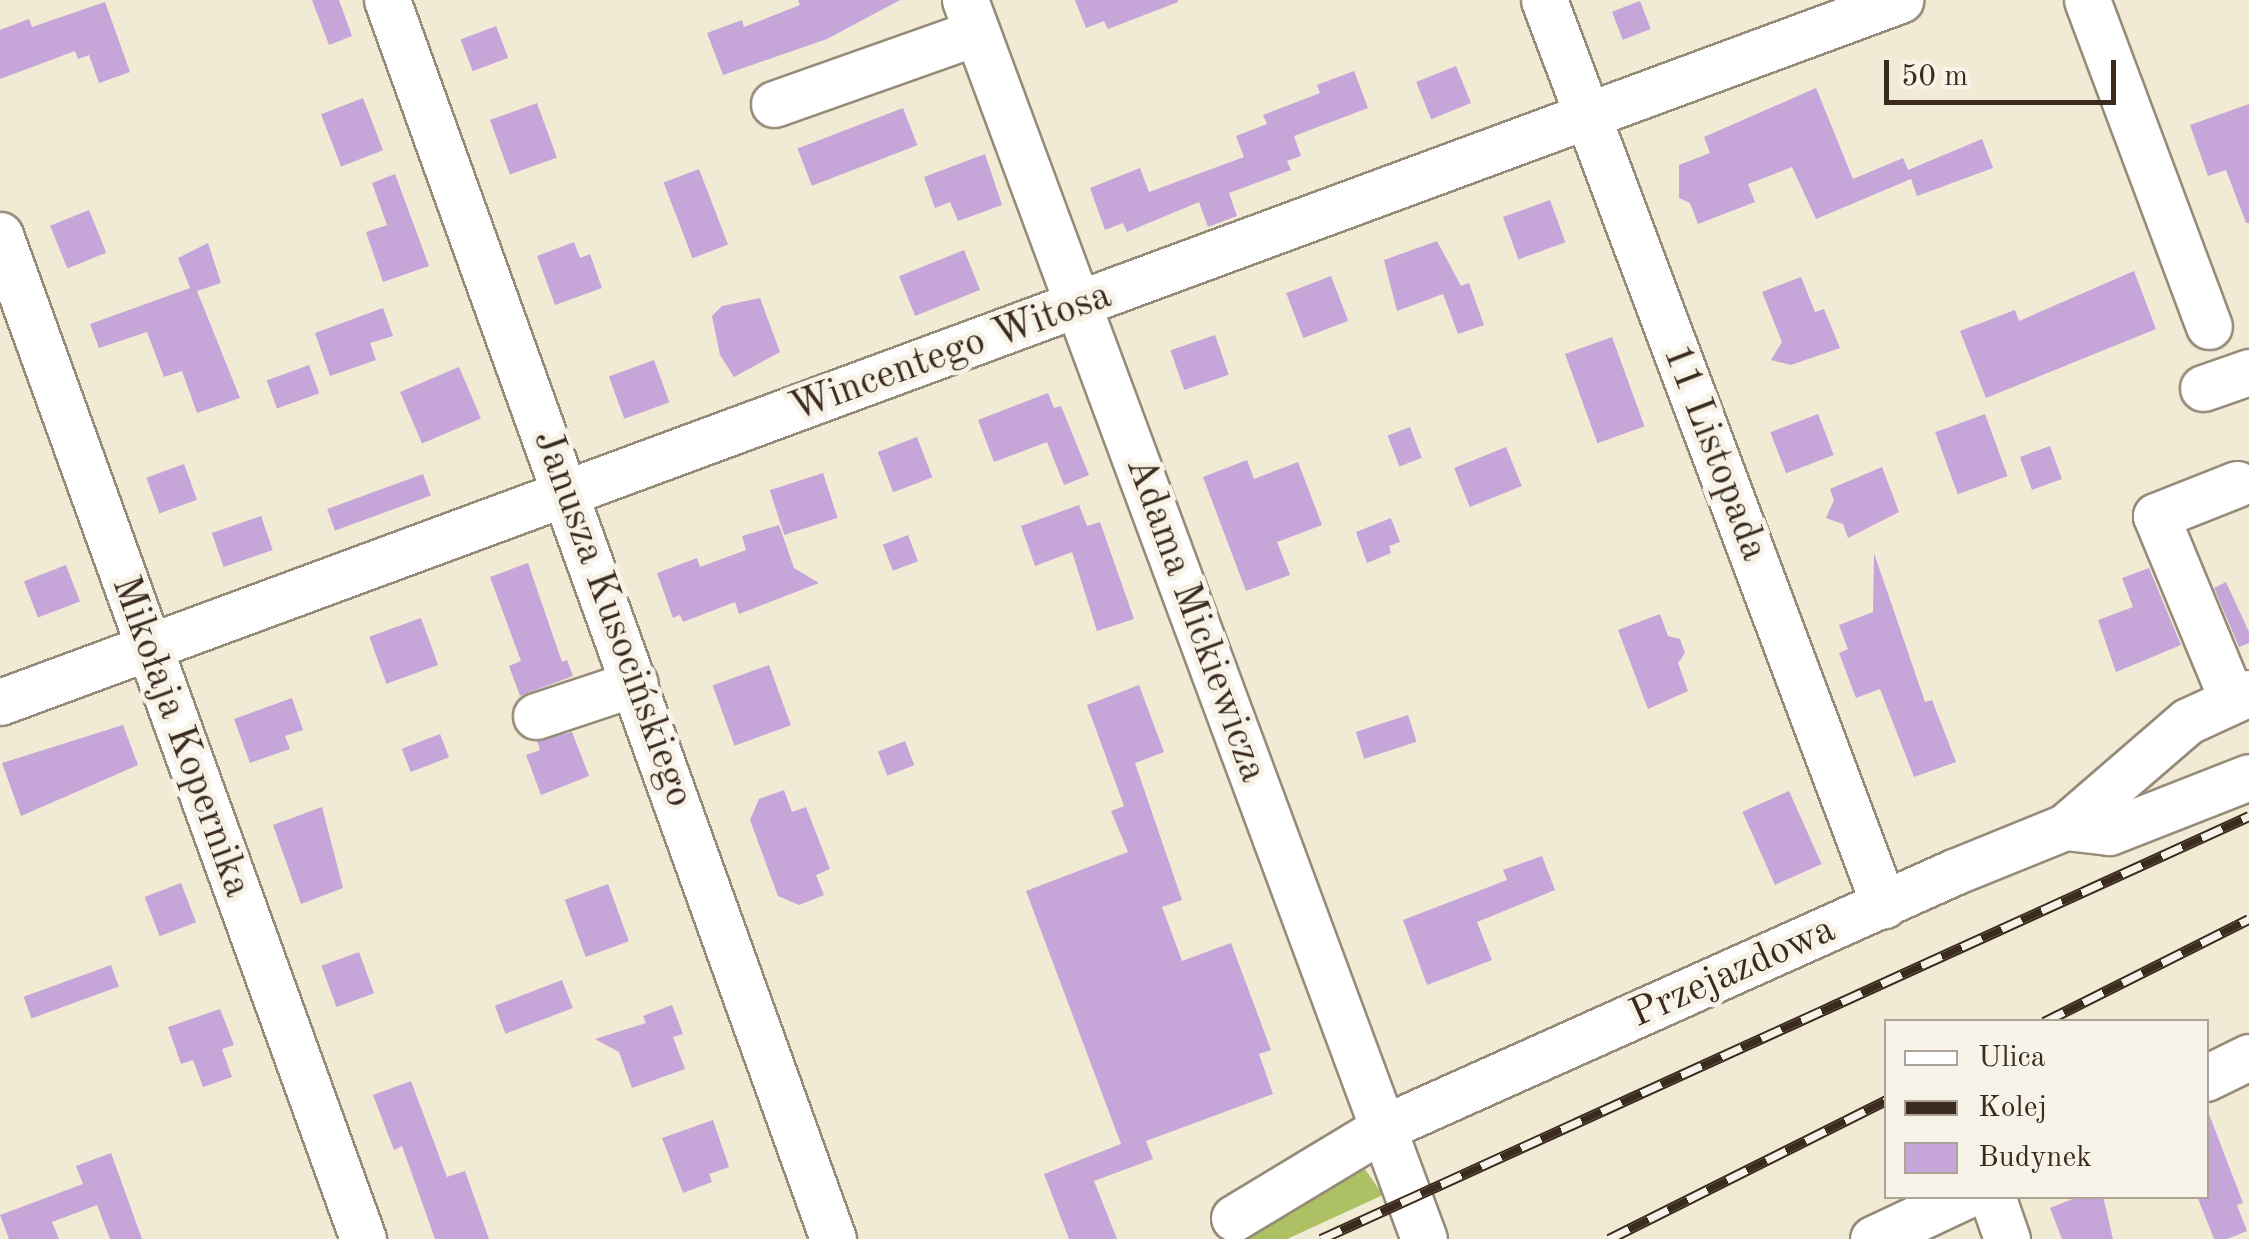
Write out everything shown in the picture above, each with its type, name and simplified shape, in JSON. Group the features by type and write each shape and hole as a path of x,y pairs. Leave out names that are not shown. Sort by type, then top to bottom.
{"street":[{"name":"Janusza Kusocińskiego","path":"387,0 833,1239"},
{"name":"11 Listopada","path":"1544,0 1884,906"},
{"name":"Wincentego Witosa","path":"0,702 566,492 1079,308 1900,0"},
{"path":"2087,0 2209,326"},
{"path":"774,104 971,16"},
{"name":"Adama Mickiewicza","path":"971,16 1424,1239"},
{"name":"Mikołaja Kopernika","path":"0,234 363,1239"},
{"path":"2203,388 2249,372"},
{"path":"2065,828 2188,721 2240,695 2156,516 2245,490"},
{"path":"536,716 635,683"},
{"name":"Przejazdowa","path":"1234,1218 1384,1128 1884,906 2065,828 2109,832 2249,778"},
{"path":"1873,1239 1959,1199"},
{"path":"1993,1199 2007,1239"}],"green space":[{"path":"1362,1165 1383,1195 1287,1239 1229,1239"}],"building":[{"path":"312,0 339,0 352,36 329,45"},
{"path":"798,0 900,0 827,39 723,75 707,33 742,20 744,27 800,5"},
{"path":"1075,0 1178,2 1108,29 1104,21 1086,28"},
{"path":"1640,1 1651,29 1623,40 1612,12"},
{"path":"105,2 130,72 99,83 89,55 78,59 75,51 0,79 0,30 29,19 32,27"},
{"path":"496,26 508,58 473,71 461,40"},
{"path":"1456,66 1471,103 1431,119 1416,82"},
{"path":"1354,71 1368,108 1294,136 1301,156 1287,161 1291,170 1229,193 1237,216 1208,227 1199,202 1127,232 1123,223 1105,230 1090,188 1140,168 1149,192 1244,157 1236,136 1267,124 1263,115 1320,93 1317,85"},
{"path":"1816,88 1853,179 1903,158 1908,170 1982,139 1993,168 1917,196 1911,179 1816,219 1792,167 1748,184 1755,202 1698,224 1690,203 1679,198 1679,165 1710,153 1704,137"},
{"path":"363,98 383,150 341,166 321,114"},
{"path":"537,103 557,158 510,175 490,120"},
{"path":"2249,104 2246,223 2226,170 2208,176 2190,125"},
{"path":"903,108 917,145 812,186 798,148"},
{"path":"985,154 1002,205 958,221 950,202 935,208 924,177"},
{"path":"699,169 728,245 693,258 664,183"},
{"path":"395,174 429,266 383,282 366,232 387,225 372,183"},
{"path":"1550,200 1565,242 1518,259 1503,217"},
{"path":"89,210 106,253 67,268 50,226"},
{"path":"1437,241 1461,286 1469,283 1484,325 1458,334 1443,294 1397,311 1384,260"},
{"path":"574,242 580,258 590,254 602,288 555,305 537,256"},
{"path":"208,243 221,283 197,291 240,398 197,413 182,371 164,377 147,332 99,348 90,324 190,288 178,258"},
{"path":"964,250 980,290 915,316 899,276"},
{"path":"2134,271 2156,329 1986,398 1960,331 2015,310 2019,321"},
{"path":"1331,276 1348,321 1303,338 1286,293"},
{"path":"1801,277 1815,312 1824,309 1840,348 1791,365 1771,360 1782,342 1762,292"},
{"path":"760,298 780,352 734,377 720,355 712,316 722,306"},
{"path":"383,308 393,336 370,343 376,360 330,376 315,333"},
{"path":"1215,335 1229,375 1184,390 1171,350"},
{"path":"1612,337 1644,426 1598,443 1565,354"},
{"path":"654,360 669,402 624,419 609,376"},
{"path":"309,365 319,393 277,409 267,380"},
{"path":"459,367 481,419 422,444 400,392"},
{"path":"1048,393 1054,408 1061,406 1089,475 1064,485 1047,442 994,462 978,420"},
{"path":"1818,414 1834,455 1786,473 1770,432"},
{"path":"1985,414 2008,476 1958,494 1935,432"},
{"path":"1410,427 1422,458 1399,466 1388,436"},
{"path":"917,437 932,477 893,492 878,452"},
{"path":"2050,446 2062,479 2032,490 2020,457"},
{"path":"1506,447 1522,486 1470,507 1454,468"},
{"path":"1247,460 1254,479 1298,462 1322,525 1277,542 1290,575 1246,591 1203,477"},
{"path":"184,464 197,500 159,513 146,478"},
{"path":"1882,467 1899,512 1848,538 1843,524 1826,518 1834,500 1830,489"},
{"path":"823,473 838,518 784,535 770,490"},
{"path":"423,474 431,496 335,530 327,509"},
{"path":"1079,505 1087,526 1100,522 1134,619 1097,631 1072,552 1035,566 1021,526"},
{"path":"261,516 273,550 224,567 212,533"},
{"path":"1391,518 1400,542 1389,546 1391,553 1367,563 1356,532"},
{"path":"779,525 794,568 819,583 739,614 735,602 683,622 680,615 673,618 657,573 697,558 700,567 746,550 742,536"},
{"path":"908,535 918,561 893,571 883,545"},
{"path":"1874,553 1925,702 1932,700 1956,762 1914,777 1880,689 1856,698 1839,653 1848,649 1839,625 1873,612"},
{"path":"528,563 562,662 567,660 573,676 520,696 509,666 521,661 490,577"},
{"path":"66,565 80,601 38,618 24,581"},
{"path":"2149,568 2181,645 2116,672 2098,620 2133,607 2122,578"},
{"path":"2226,582 2249,632 2249,643 2239,647 2214,588"},
{"path":"1660,614 1668,636 1680,639 1685,653 1678,663 1688,691 1648,709 1618,630"},
{"path":"421,618 438,665 386,684 369,637"},
{"path":"769,665 791,725 735,746 713,686"},
{"path":"1139,685 1164,752 1135,763 1182,900 1162,907 1182,961 1231,943 1271,1050 1259,1054 1273,1094 1146,1141 1153,1159 1094,1181 1117,1239 1069,1239 1044,1174 1121,1144 1026,891 1128,852 1111,811 1124,806 1087,705"},
{"path":"292,698 303,730 285,736 290,749 250,763 234,719"},
{"path":"1408,715 1417,742 1364,759 1356,732"},
{"path":"123,725 138,765 21,816 2,763"},
{"path":"572,732 589,776 541,795 526,755 540,750 537,741"},
{"path":"440,734 449,757 411,772 402,749"},
{"path":"905,741 914,765 887,776 878,751"},
{"path":"784,790 792,812 806,807 830,869 816,875 824,895 799,905 778,896 750,820 759,799"},
{"path":"1789,791 1822,864 1775,885 1742,812"},
{"path":"322,807 343,888 301,904 273,825"},
{"path":"1542,856 1555,890 1477,922 1492,960 1427,985 1403,920 1507,880 1503,870"},
{"path":"181,883 196,922 160,936 145,897"},
{"path":"608,884 629,941 586,957 565,900"},
{"path":"359,952 374,993 336,1007 321,966"},
{"path":"111,965 119,987 31,1018 24,997"},
{"path":"562,980 573,1008 506,1034 495,1006"},
{"path":"672,1005 683,1034 673,1037 685,1069 632,1088 619,1052 595,1039 646,1023 643,1016"},
{"path":"220,1009 234,1045 222,1049 232,1077 203,1087 193,1060 181,1064 168,1027"},
{"path":"411,1081 447,1177 465,1171 489,1239 435,1239 402,1146 394,1150 373,1095"},
{"path":"2209,1114 2243,1203 2237,1205 2247,1231 2227,1239 2214,1239 2198,1199 2209,1199"},
{"path":"713,1120 729,1167 709,1174 712,1182 683,1193 662,1138"},
{"path":"111,1153 142,1239 110,1239 97,1205 52,1222 59,1239 9,1239 0,1215 83,1184 76,1166"},
{"path":"2072,1199 2104,1199 2113,1239 2062,1239 2050,1208"}],"railway":[{"path":"1321,1239 2249,816"},
{"path":"2050,1019 2249,919"},
{"path":"1609,1239 1884,1101"}]}
